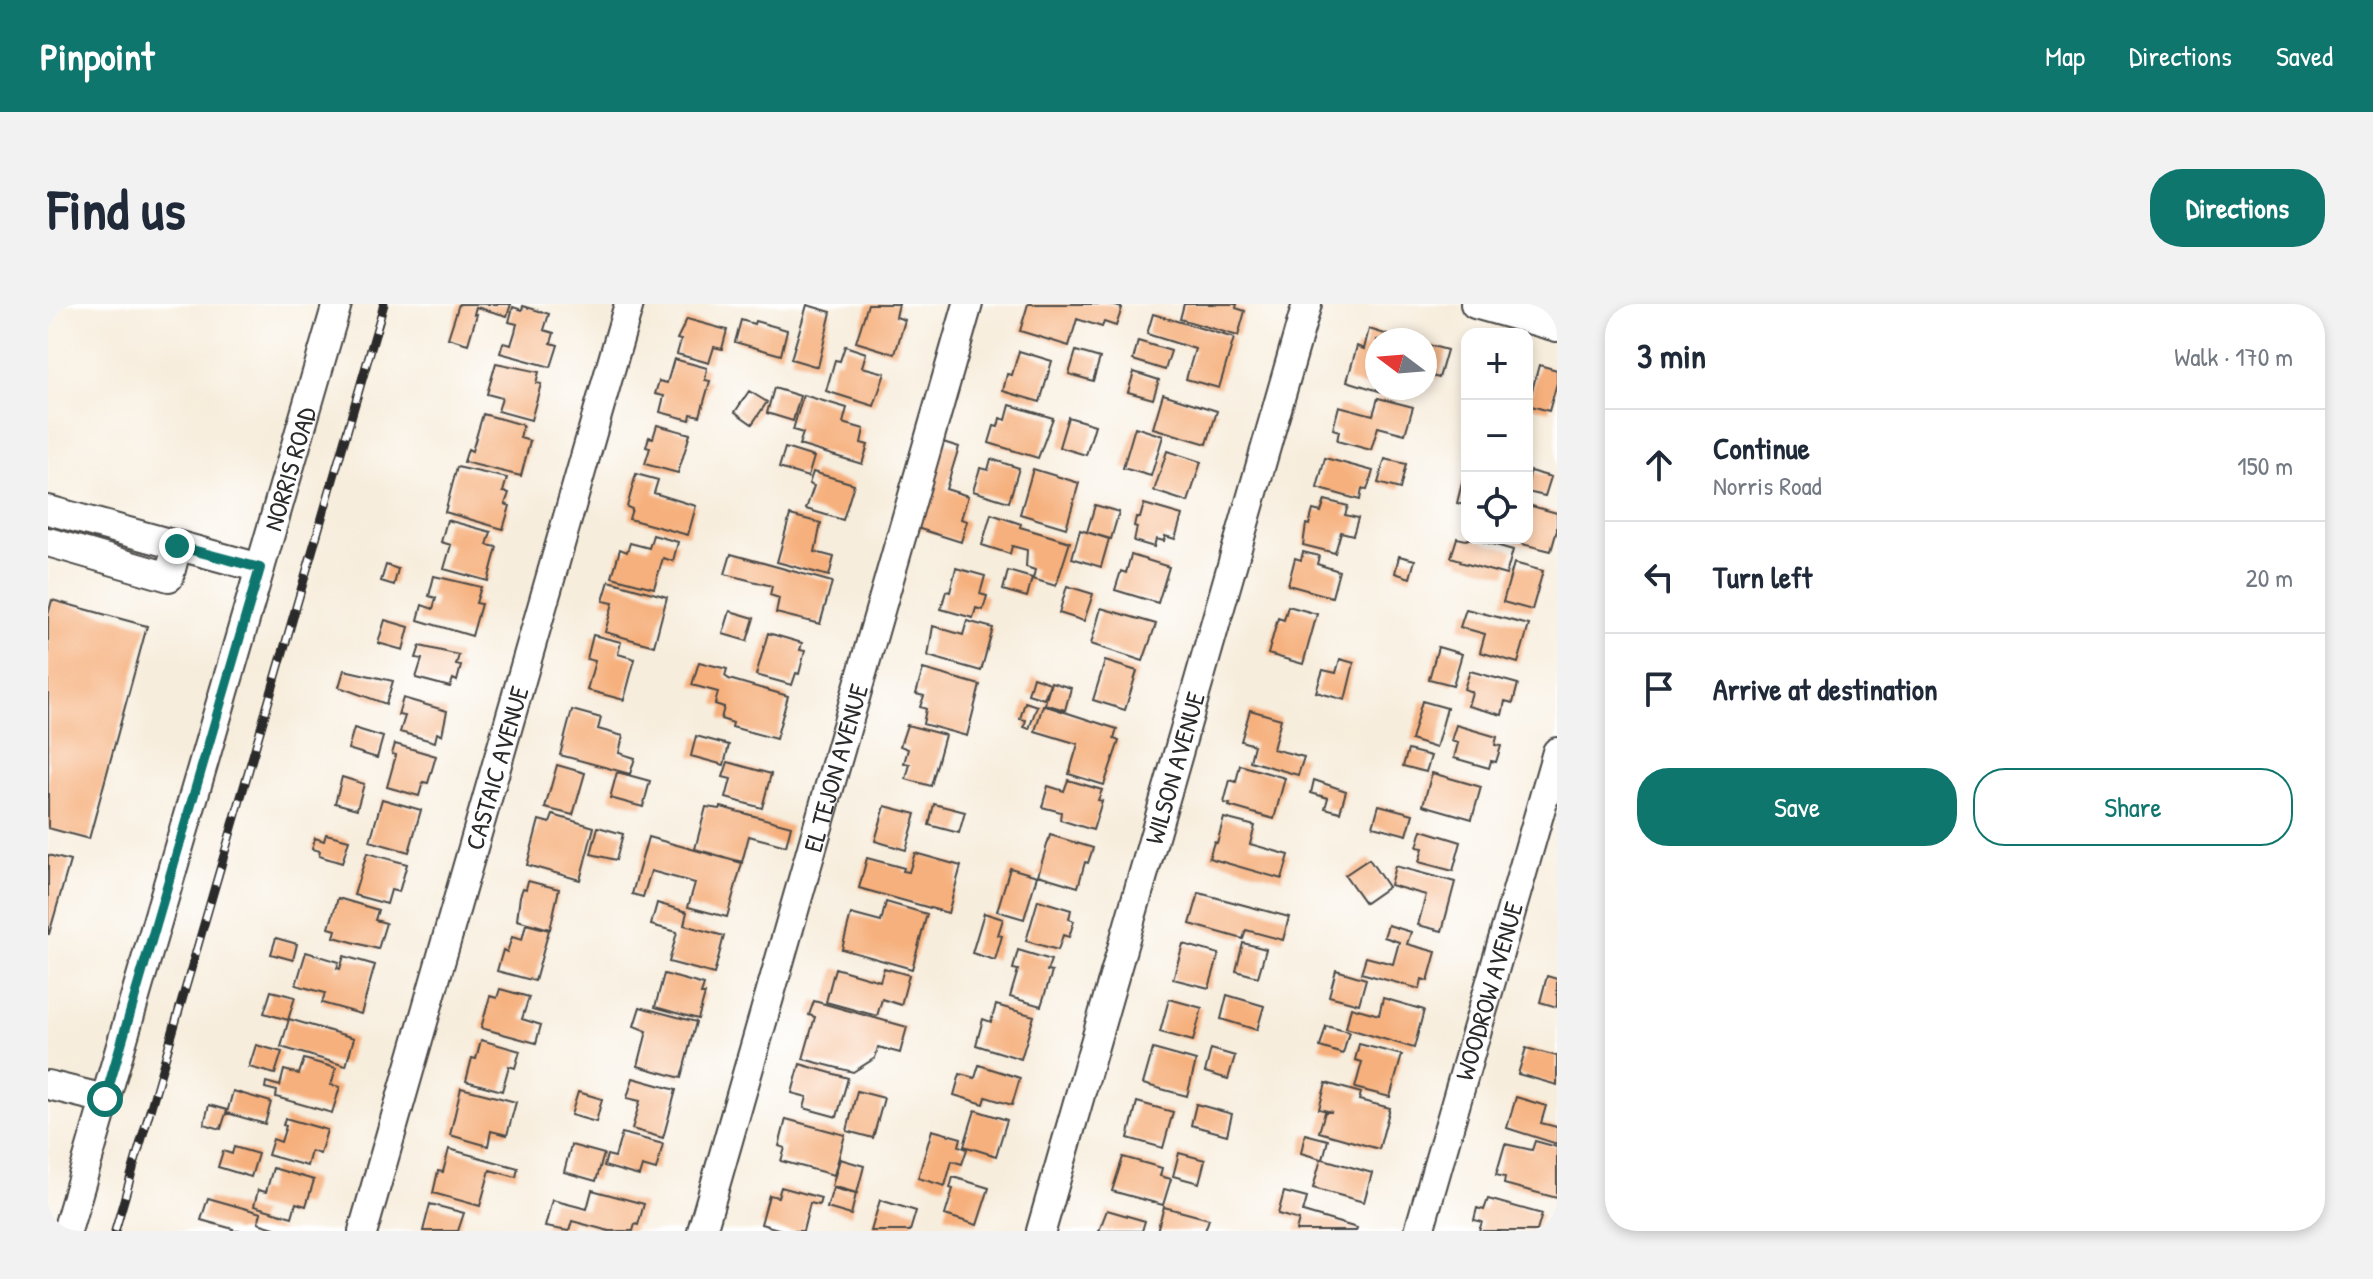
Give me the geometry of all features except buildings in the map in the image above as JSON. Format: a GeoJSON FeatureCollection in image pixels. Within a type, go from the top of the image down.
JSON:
{"type":"FeatureCollection","features":[{"type":"Feature","properties":{"kind":"street","name":"NORRIS ROAD"},"geometry":{"type":"LineString","coordinates":[[62,1215],[105,1099],[337,304]]}},
{"type":"Feature","properties":{"kind":"street","name":"CASTAIC AVENUE"},"geometry":{"type":"LineString","coordinates":[[363,1231],[629,304]]}},
{"type":"Feature","properties":{"kind":"street","name":"EL TEJON AVENUE"},"geometry":{"type":"LineString","coordinates":[[702,1231],[968,304]]}},
{"type":"Feature","properties":{"kind":"street","name":"WILSON AVENUE"},"geometry":{"type":"LineString","coordinates":[[1041,1231],[1307,304]]}},
{"type":"Feature","properties":{"kind":"street"},"geometry":{"type":"LineString","coordinates":[[1475,304],[1557,327]]}},
{"type":"Feature","properties":{"kind":"street"},"geometry":{"type":"LineString","coordinates":[[48,510],[260,568]]}},
{"type":"Feature","properties":{"kind":"street"},"geometry":{"type":"LineString","coordinates":[[48,542],[169,577],[177,546]]}},
{"type":"Feature","properties":{"kind":"street","name":"WOODROW AVENUE"},"geometry":{"type":"LineString","coordinates":[[1419,1231],[1557,752]]}},
{"type":"Feature","properties":{"kind":"street"},"geometry":{"type":"LineString","coordinates":[[48,1085],[105,1099]]}},
{"type":"Feature","properties":{"kind":"railway"},"geometry":{"type":"LineString","coordinates":[[115,1231],[384,304]]}},
{"type":"Feature","properties":{"kind":"route"},"geometry":{"type":"LineString","coordinates":[[105,1099],[260,568],[177,546]]}}]}
